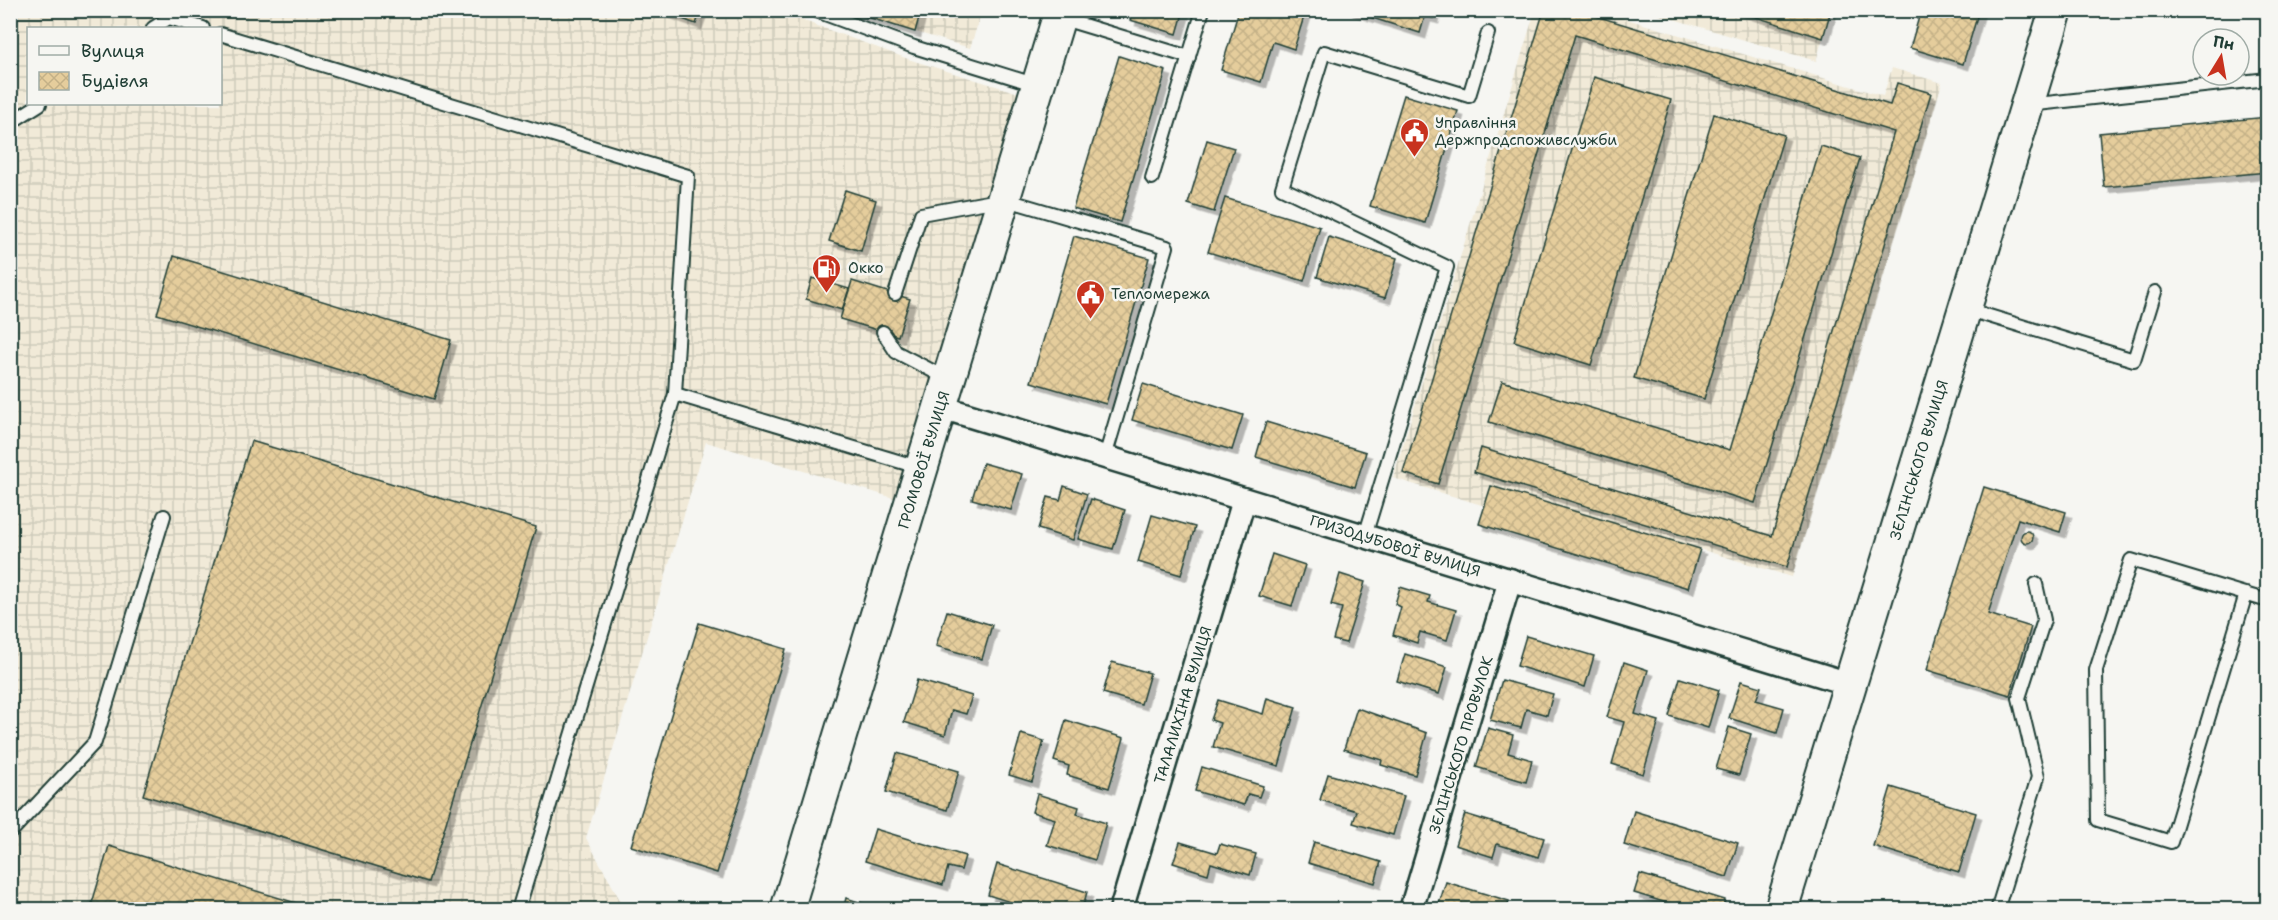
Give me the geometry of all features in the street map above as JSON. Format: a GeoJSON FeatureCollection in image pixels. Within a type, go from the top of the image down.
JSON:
{"type":"FeatureCollection","features":[{"type":"Feature","properties":{"kind":"street","name":"ЗЕЛІНСЬКОГО ВУЛИЦЯ"},"geometry":{"type":"LineString","coordinates":[[1781,909],[2056,10]]}},
{"type":"Feature","properties":{"kind":"street","name":"ГРОМОВОЇ ВУЛИЦЯ"},"geometry":{"type":"LineString","coordinates":[[787,909],[1060,12]]}},
{"type":"Feature","properties":{"kind":"street","name":"ГРИЗОДУБОВОЇ ВУЛИЦЯ"},"geometry":{"type":"LineString","coordinates":[[945,394],[1105,458],[1850,684]]}},
{"type":"Feature","properties":{"kind":"street","name":"ТАЛАЛИХІНА ВУЛИЦЯ"},"geometry":{"type":"LineString","coordinates":[[1121,909],[1244,500]]}},
{"type":"Feature","properties":{"kind":"street","name":"ЗЕЛІНСЬКОГО ПРОВУЛОК"},"geometry":{"type":"LineString","coordinates":[[1411,909],[1510,580]]}},
{"type":"Feature","properties":{"kind":"lane"},"geometry":{"type":"LineString","coordinates":[[814,10],[914,47],[1038,86]]}},
{"type":"Feature","properties":{"kind":"lane"},"geometry":{"type":"LineString","coordinates":[[1152,178],[1203,10]]}},
{"type":"Feature","properties":{"kind":"lane"},"geometry":{"type":"LineString","coordinates":[[1060,12],[1189,57]]}},
{"type":"Feature","properties":{"kind":"lane"},"geometry":{"type":"LineString","coordinates":[[155,27],[169,18],[200,27]]}},
{"type":"Feature","properties":{"kind":"lane"},"geometry":{"type":"LineString","coordinates":[[1365,536],[1447,267],[1282,189],[1324,52],[1469,96],[1488,33]]}},
{"type":"Feature","properties":{"kind":"lane"},"geometry":{"type":"LineString","coordinates":[[222,35],[688,176],[675,394],[518,909]]}},
{"type":"Feature","properties":{"kind":"lane"},"geometry":{"type":"LineString","coordinates":[[2027,106],[2268,80]]}},
{"type":"Feature","properties":{"kind":"lane"},"geometry":{"type":"LineString","coordinates":[[10,123],[38,105]]}},
{"type":"Feature","properties":{"kind":"lane"},"geometry":{"type":"LineString","coordinates":[[895,294],[921,214],[1004,198],[1167,247],[1105,458]]}},
{"type":"Feature","properties":{"kind":"lane"},"geometry":{"type":"LineString","coordinates":[[1965,309],[2134,360],[2155,292]]}},
{"type":"Feature","properties":{"kind":"lane"},"geometry":{"type":"LineString","coordinates":[[883,332],[896,352],[945,394]]}},
{"type":"Feature","properties":{"kind":"lane"},"geometry":{"type":"LineString","coordinates":[[675,394],[922,468]]}},
{"type":"Feature","properties":{"kind":"lane"},"geometry":{"type":"LineString","coordinates":[[10,833],[95,742],[164,516]]}},
{"type":"Feature","properties":{"kind":"lane"},"geometry":{"type":"LineString","coordinates":[[2246,594],[2171,842],[2098,820],[2097,670],[2131,560],[2246,594],[2268,601]]}},
{"type":"Feature","properties":{"kind":"lane"},"geometry":{"type":"LineString","coordinates":[[1998,909],[2038,777],[2019,698],[2044,620],[2036,584]]}},
{"type":"Feature","properties":{"kind":"shaded area"},"geometry":{"type":"Polygon","coordinates":[[[10,11],[777,11],[911,60],[1022,94],[897,499],[706,442],[586,838],[625,909],[11,909],[10,11]]]}},
{"type":"Feature","properties":{"kind":"shaded area"},"geometry":{"type":"Polygon","coordinates":[[[845,11],[982,11],[970,48],[845,11]]]}},
{"type":"Feature","properties":{"kind":"shaded area"},"geometry":{"type":"Polygon","coordinates":[[[1535,11],[1600,11],[1883,96],[1892,68],[1942,83],[1792,577],[1491,486],[1485,506],[1393,478],[1535,11]]]}},
{"type":"Feature","properties":{"kind":"shaded area"},"geometry":{"type":"Polygon","coordinates":[[[1646,11],[1831,11],[1816,61],[1646,11]]]}},
{"type":"Feature","properties":{"kind":"building"},"geometry":{"type":"Polygon","coordinates":[[[658,10],[701,10],[696,24],[658,10]]]}},
{"type":"Feature","properties":{"kind":"building"},"geometry":{"type":"Polygon","coordinates":[[[845,10],[921,10],[915,32],[845,10]]]}},
{"type":"Feature","properties":{"kind":"building"},"geometry":{"type":"Polygon","coordinates":[[[1133,10],[1184,10],[1177,34],[1130,20],[1133,10]]]}},
{"type":"Feature","properties":{"kind":"building"},"geometry":{"type":"Polygon","coordinates":[[[1239,10],[1306,10],[1294,49],[1273,42],[1261,82],[1221,70],[1239,10]]]}},
{"type":"Feature","properties":{"kind":"building"},"geometry":{"type":"Polygon","coordinates":[[[1347,10],[1435,10],[1433,18],[1425,16],[1420,33],[1347,10]]]}},
{"type":"Feature","properties":{"kind":"building"},"geometry":{"type":"Polygon","coordinates":[[[1544,10],[1576,10],[1890,105],[1897,83],[1931,93],[1787,567],[1474,472],[1481,448],[1772,536],[1894,132],[1575,35],[1438,484],[1403,473],[1544,10]]]}},
{"type":"Feature","properties":{"kind":"building"},"geometry":{"type":"Polygon","coordinates":[[[1734,10],[1831,10],[1823,38],[1734,10]]]}},
{"type":"Feature","properties":{"kind":"building"},"geometry":{"type":"Polygon","coordinates":[[[1921,10],[1979,10],[1963,64],[1910,48],[1921,10]]]}},
{"type":"Feature","properties":{"kind":"building"},"geometry":{"type":"Polygon","coordinates":[[[1119,56],[1166,71],[1120,222],[1073,208],[1119,56]]]}},
{"type":"Feature","properties":{"kind":"building"},"geometry":{"type":"Polygon","coordinates":[[[1594,77],[1671,100],[1591,365],[1514,341],[1594,77]]]}},
{"type":"Feature","properties":{"kind":"building"},"geometry":{"type":"Polygon","coordinates":[[[1404,95],[1458,111],[1425,223],[1370,206],[1404,95]]]}},
{"type":"Feature","properties":{"kind":"building"},"geometry":{"type":"Polygon","coordinates":[[[1714,114],[1784,135],[1704,399],[1634,378],[1714,114]]]}},
{"type":"Feature","properties":{"kind":"building"},"geometry":{"type":"Polygon","coordinates":[[[2268,117],[2268,172],[2104,187],[2099,133],[2268,117]]]}},
{"type":"Feature","properties":{"kind":"building"},"geometry":{"type":"Polygon","coordinates":[[[1207,140],[1234,148],[1214,212],[1188,204],[1207,140]]]}},
{"type":"Feature","properties":{"kind":"building"},"geometry":{"type":"Polygon","coordinates":[[[1821,146],[1860,158],[1755,503],[1489,422],[1502,381],[1730,450],[1821,146]]]}},
{"type":"Feature","properties":{"kind":"building"},"geometry":{"type":"Polygon","coordinates":[[[845,190],[876,200],[861,251],[829,241],[845,190]]]}},
{"type":"Feature","properties":{"kind":"building"},"geometry":{"type":"Polygon","coordinates":[[[1225,198],[1320,227],[1304,281],[1208,252],[1225,198]]]}},
{"type":"Feature","properties":{"kind":"building"},"geometry":{"type":"Polygon","coordinates":[[[1074,236],[1149,258],[1106,404],[1031,382],[1074,236]]]}},
{"type":"Feature","properties":{"kind":"building"},"geometry":{"type":"Polygon","coordinates":[[[1329,237],[1397,258],[1385,298],[1317,277],[1329,237]]]}},
{"type":"Feature","properties":{"kind":"building"},"geometry":{"type":"Polygon","coordinates":[[[174,256],[451,340],[434,399],[157,314],[174,256]]]}},
{"type":"Feature","properties":{"kind":"building"},"geometry":{"type":"Polygon","coordinates":[[[812,278],[849,289],[842,310],[806,299],[812,278]]]}},
{"type":"Feature","properties":{"kind":"building"},"geometry":{"type":"Polygon","coordinates":[[[852,281],[910,299],[898,336],[840,319],[852,281]]]}},
{"type":"Feature","properties":{"kind":"building"},"geometry":{"type":"Polygon","coordinates":[[[1143,384],[1243,415],[1232,450],[1132,420],[1143,384]]]}},
{"type":"Feature","properties":{"kind":"building"},"geometry":{"type":"Polygon","coordinates":[[[1266,422],[1366,452],[1355,487],[1256,457],[1266,422]]]}},
{"type":"Feature","properties":{"kind":"building"},"geometry":{"type":"Polygon","coordinates":[[[251,441],[536,527],[428,882],[143,795],[251,441]]]}},
{"type":"Feature","properties":{"kind":"building"},"geometry":{"type":"Polygon","coordinates":[[[983,463],[1022,474],[1011,510],[972,499],[983,463]]]}},
{"type":"Feature","properties":{"kind":"building"},"geometry":{"type":"Polygon","coordinates":[[[1064,486],[1087,494],[1073,540],[1038,529],[1048,497],[1060,500],[1064,486]]]}},
{"type":"Feature","properties":{"kind":"building"},"geometry":{"type":"Polygon","coordinates":[[[1491,486],[1700,549],[1688,588],[1479,524],[1491,486]]]}},
{"type":"Feature","properties":{"kind":"building"},"geometry":{"type":"Polygon","coordinates":[[[1984,487],[2066,512],[2060,532],[2018,519],[1988,614],[2031,627],[2010,695],[1927,670],[1984,487]]]}},
{"type":"Feature","properties":{"kind":"building"},"geometry":{"type":"Polygon","coordinates":[[[1091,499],[1125,510],[1113,549],[1078,539],[1091,499]]]}},
{"type":"Feature","properties":{"kind":"building"},"geometry":{"type":"Polygon","coordinates":[[[1152,515],[1195,527],[1181,575],[1138,562],[1152,515]]]}},
{"type":"Feature","properties":{"kind":"building"},"geometry":{"type":"Polygon","coordinates":[[[2027,531],[2033,537],[2027,543],[2021,537],[2027,531]]]}},
{"type":"Feature","properties":{"kind":"building"},"geometry":{"type":"Polygon","coordinates":[[[1272,554],[1305,565],[1292,606],[1259,596],[1272,554]]]}},
{"type":"Feature","properties":{"kind":"building"},"geometry":{"type":"Polygon","coordinates":[[[1340,574],[1365,582],[1346,643],[1333,640],[1342,608],[1331,605],[1340,574]]]}},
{"type":"Feature","properties":{"kind":"building"},"geometry":{"type":"Polygon","coordinates":[[[1400,587],[1430,596],[1428,602],[1456,610],[1447,640],[1420,632],[1417,643],[1393,635],[1401,607],[1395,604],[1400,587]]]}},
{"type":"Feature","properties":{"kind":"building"},"geometry":{"type":"Polygon","coordinates":[[[947,611],[992,625],[982,659],[936,646],[947,611]]]}},
{"type":"Feature","properties":{"kind":"building"},"geometry":{"type":"Polygon","coordinates":[[[699,623],[786,649],[717,873],[631,846],[699,623]]]}},
{"type":"Feature","properties":{"kind":"building"},"geometry":{"type":"Polygon","coordinates":[[[1526,636],[1594,656],[1585,687],[1517,666],[1526,636]]]}},
{"type":"Feature","properties":{"kind":"building"},"geometry":{"type":"Polygon","coordinates":[[[1405,654],[1447,667],[1439,694],[1397,681],[1405,654]]]}},
{"type":"Feature","properties":{"kind":"building"},"geometry":{"type":"Polygon","coordinates":[[[1112,662],[1150,673],[1141,704],[1103,693],[1112,662]]]}},
{"type":"Feature","properties":{"kind":"building"},"geometry":{"type":"Polygon","coordinates":[[[1624,662],[1648,670],[1635,714],[1659,721],[1643,774],[1612,764],[1624,722],[1607,717],[1624,662]]]}},
{"type":"Feature","properties":{"kind":"building"},"geometry":{"type":"Polygon","coordinates":[[[1680,678],[1719,690],[1708,728],[1669,716],[1680,678]]]}},
{"type":"Feature","properties":{"kind":"building"},"geometry":{"type":"Polygon","coordinates":[[[917,680],[972,696],[966,714],[952,710],[945,735],[904,722],[917,680]]]}},
{"type":"Feature","properties":{"kind":"building"},"geometry":{"type":"Polygon","coordinates":[[[1502,680],[1553,694],[1547,715],[1526,709],[1521,728],[1490,720],[1502,680]]]}},
{"type":"Feature","properties":{"kind":"building"},"geometry":{"type":"Polygon","coordinates":[[[1741,681],[1761,687],[1756,700],[1784,708],[1777,733],[1729,718],[1741,681]]]}},
{"type":"Feature","properties":{"kind":"building"},"geometry":{"type":"Polygon","coordinates":[[[1267,698],[1296,707],[1279,766],[1213,747],[1220,723],[1211,720],[1218,700],[1263,714],[1267,698]]]}},
{"type":"Feature","properties":{"kind":"building"},"geometry":{"type":"Polygon","coordinates":[[[1357,708],[1427,733],[1415,775],[1381,765],[1382,760],[1344,749],[1357,708]]]}},
{"type":"Feature","properties":{"kind":"building"},"geometry":{"type":"Polygon","coordinates":[[[1066,720],[1124,738],[1109,788],[1067,775],[1069,766],[1054,761],[1066,720]]]}},
{"type":"Feature","properties":{"kind":"building"},"geometry":{"type":"Polygon","coordinates":[[[1729,727],[1751,734],[1739,775],[1716,769],[1729,727]]]}},
{"type":"Feature","properties":{"kind":"building"},"geometry":{"type":"Polygon","coordinates":[[[1488,728],[1513,735],[1508,753],[1532,760],[1526,782],[1476,767],[1488,728]]]}},
{"type":"Feature","properties":{"kind":"building"},"geometry":{"type":"Polygon","coordinates":[[[1021,734],[1044,741],[1032,782],[1009,775],[1021,734]]]}},
{"type":"Feature","properties":{"kind":"building"},"geometry":{"type":"Polygon","coordinates":[[[897,753],[959,771],[947,810],[886,792],[897,753]]]}},
{"type":"Feature","properties":{"kind":"building"},"geometry":{"type":"Polygon","coordinates":[[[1202,767],[1263,786],[1259,797],[1248,794],[1244,805],[1195,791],[1202,767]]]}},
{"type":"Feature","properties":{"kind":"building"},"geometry":{"type":"Polygon","coordinates":[[[1328,774],[1404,796],[1393,835],[1353,823],[1357,811],[1320,800],[1328,774]]]}},
{"type":"Feature","properties":{"kind":"building"},"geometry":{"type":"Polygon","coordinates":[[[1891,787],[1976,813],[1959,872],[1873,846],[1891,787]]]}},
{"type":"Feature","properties":{"kind":"building"},"geometry":{"type":"Polygon","coordinates":[[[1037,794],[1079,807],[1077,814],[1106,823],[1095,860],[1047,845],[1055,819],[1032,812],[1037,794]]]}},
{"type":"Feature","properties":{"kind":"building"},"geometry":{"type":"Polygon","coordinates":[[[1634,811],[1738,843],[1727,877],[1624,845],[1634,811]]]}},
{"type":"Feature","properties":{"kind":"building"},"geometry":{"type":"Polygon","coordinates":[[[1465,814],[1544,838],[1538,857],[1497,844],[1493,857],[1455,845],[1465,814]]]}},
{"type":"Feature","properties":{"kind":"building"},"geometry":{"type":"Polygon","coordinates":[[[875,829],[965,856],[961,870],[948,867],[943,885],[865,861],[875,829]]]}},
{"type":"Feature","properties":{"kind":"building"},"geometry":{"type":"Polygon","coordinates":[[[1180,842],[1217,853],[1220,844],[1256,854],[1250,875],[1211,863],[1208,874],[1173,863],[1180,842]]]}},
{"type":"Feature","properties":{"kind":"building"},"geometry":{"type":"Polygon","coordinates":[[[1314,842],[1381,862],[1375,883],[1308,863],[1314,842]]]}},
{"type":"Feature","properties":{"kind":"building"},"geometry":{"type":"Polygon","coordinates":[[[109,846],[319,910],[90,910],[109,846]]]}},
{"type":"Feature","properties":{"kind":"building"},"geometry":{"type":"Polygon","coordinates":[[[997,864],[1087,892],[1082,910],[1036,910],[988,895],[997,864]]]}},
{"type":"Feature","properties":{"kind":"building"},"geometry":{"type":"Polygon","coordinates":[[[1640,874],[1725,900],[1722,910],[1676,910],[1677,906],[1634,893],[1640,874]]]}},
{"type":"Feature","properties":{"kind":"building"},"geometry":{"type":"Polygon","coordinates":[[[1446,882],[1509,901],[1506,910],[1437,910],[1446,882]]]}},
{"type":"Feature","properties":{"kind":"building"},"geometry":{"type":"Polygon","coordinates":[[[846,898],[878,908],[877,910],[843,910],[846,898]]]}},
{"type":"Feature","properties":{"kind":"place","name":"Управління Держпродспоживслужби"},"geometry":{"type":"Point","coordinates":[1414,158]}},
{"type":"Feature","properties":{"kind":"place","name":"Окко"},"geometry":{"type":"Point","coordinates":[827,294]}},
{"type":"Feature","properties":{"kind":"place","name":"Тепломережа"},"geometry":{"type":"Point","coordinates":[1090,320]}}]}
